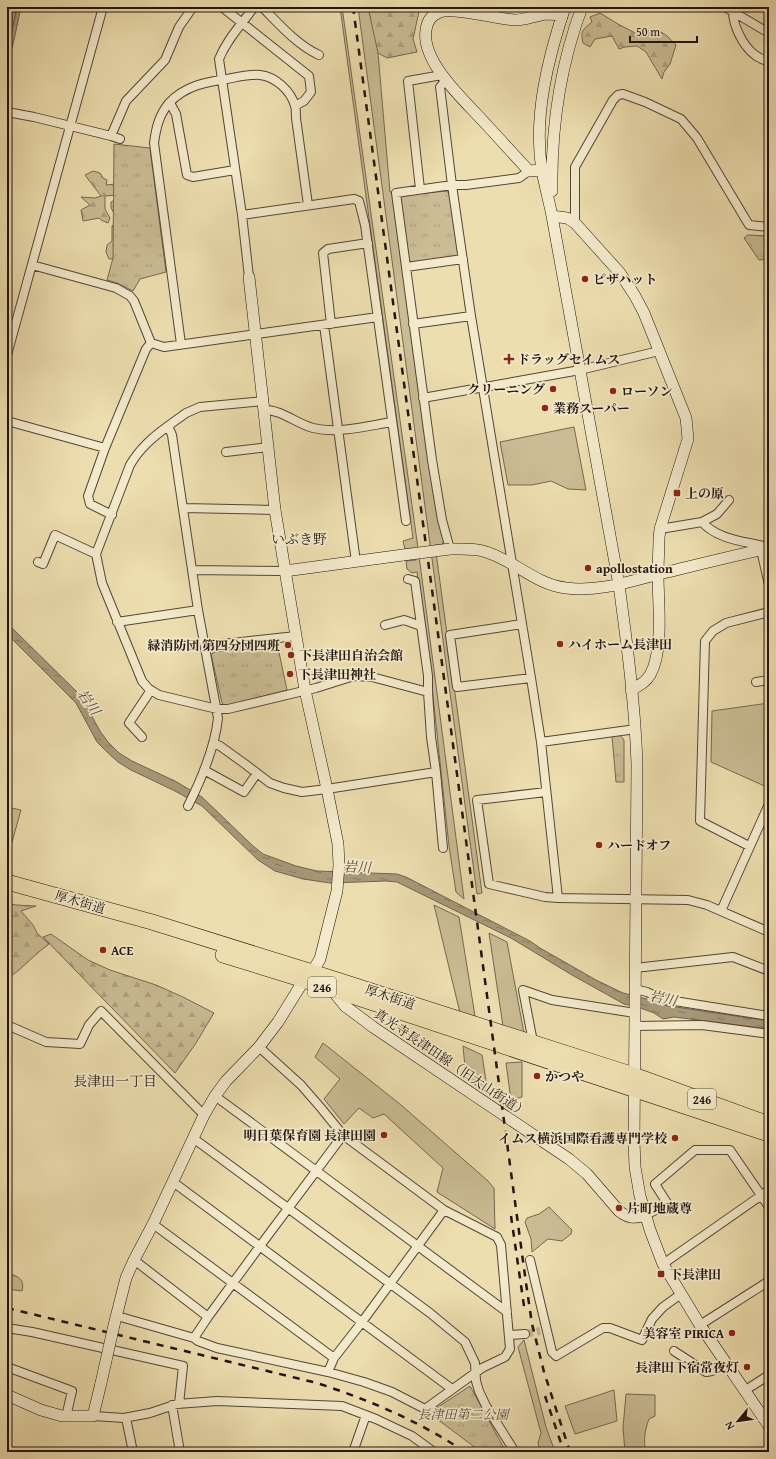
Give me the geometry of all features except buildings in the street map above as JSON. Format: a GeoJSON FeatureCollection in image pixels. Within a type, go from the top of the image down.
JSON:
{"type":"FeatureCollection","features":[{"type":"Feature","properties":{"kind":"highway","name":"厚木街道"},"geometry":{"type":"LineString","coordinates":[[7,882],[152,922],[308,976],[333,991],[769,1124]]}},
{"type":"Feature","properties":{"kind":"highway","name":"厚木街道"},"geometry":{"type":"LineString","coordinates":[[7,892],[308,976],[533,1042],[769,1134]]}},
{"type":"Feature","properties":{"kind":"street"},"geometry":{"type":"LineString","coordinates":[[7,355],[103,7]]}},
{"type":"Feature","properties":{"kind":"street"},"geometry":{"type":"LineString","coordinates":[[111,136],[126,101],[165,60],[179,27],[193,7]]}},
{"type":"Feature","properties":{"kind":"street"},"geometry":{"type":"LineString","coordinates":[[222,7],[309,76],[311,92],[304,102],[295,106]]}},
{"type":"Feature","properties":{"kind":"street"},"geometry":{"type":"LineString","coordinates":[[93,1416],[124,1285],[134,1260],[153,1224],[204,1115],[215,1096],[226,1081],[259,1047],[278,1022],[320,960],[337,889],[340,865],[338,844],[327,789],[305,690],[275,510],[242,215],[218,59],[222,50],[254,7]]}},
{"type":"Feature","properties":{"kind":"street"},"geometry":{"type":"LineString","coordinates":[[262,7],[292,35],[319,55]]}},
{"type":"Feature","properties":{"kind":"street"},"geometry":{"type":"LineString","coordinates":[[552,216],[553,140],[556,110],[570,40],[582,7]]}},
{"type":"Feature","properties":{"kind":"street"},"geometry":{"type":"LineString","coordinates":[[728,8],[769,32]]}},
{"type":"Feature","properties":{"kind":"street"},"geometry":{"type":"LineString","coordinates":[[728,8],[737,32],[754,55],[769,62]]}},
{"type":"Feature","properties":{"kind":"street"},"geometry":{"type":"LineString","coordinates":[[529,171],[444,77],[427,48],[425,33],[427,23],[432,16],[441,11],[453,11],[516,20],[564,11],[555,40],[546,82],[540,138],[542,170],[552,216],[620,585],[636,729],[635,1167],[645,1215],[663,1264],[700,1325],[769,1426]]}},
{"type":"Feature","properties":{"kind":"street"},"geometry":{"type":"LineString","coordinates":[[181,344],[154,143],[156,128],[160,118],[170,103],[184,91],[192,87],[202,83],[222,79],[249,75],[261,75],[272,79],[282,86],[295,106],[308,205]]}},
{"type":"Feature","properties":{"kind":"street"},"geometry":{"type":"LineString","coordinates":[[444,77],[440,87],[452,185],[482,388],[531,678],[558,898]]}},
{"type":"Feature","properties":{"kind":"street"},"geometry":{"type":"LineString","coordinates":[[420,189],[408,81],[444,77]]}},
{"type":"Feature","properties":{"kind":"street"},"geometry":{"type":"LineString","coordinates":[[575,223],[575,167],[613,100],[618,95],[623,94],[645,102],[681,119],[697,138],[749,225],[769,227]]}},
{"type":"Feature","properties":{"kind":"street"},"geometry":{"type":"LineString","coordinates":[[170,103],[176,114],[187,175],[193,177],[235,170]]}},
{"type":"Feature","properties":{"kind":"street"},"geometry":{"type":"LineString","coordinates":[[7,112],[34,117],[120,139]]}},
{"type":"Feature","properties":{"kind":"street"},"geometry":{"type":"LineString","coordinates":[[450,549],[442,520],[423,398],[396,193],[519,178],[529,171],[542,170]]}},
{"type":"Feature","properties":{"kind":"street"},"geometry":{"type":"LineString","coordinates":[[242,215],[356,199],[361,204],[368,243],[406,521]]}},
{"type":"Feature","properties":{"kind":"street"},"geometry":{"type":"LineString","coordinates":[[552,216],[567,218],[575,223],[620,273],[635,296],[686,418],[688,439],[660,529],[658,574],[658,647],[655,662],[650,675],[642,684],[632,690]]}},
{"type":"Feature","properties":{"kind":"street"},"geometry":{"type":"LineString","coordinates":[[356,562],[338,430],[327,324],[323,253],[328,249],[368,243]]}},
{"type":"Feature","properties":{"kind":"street"},"geometry":{"type":"LineString","coordinates":[[406,266],[463,259]]}},
{"type":"Feature","properties":{"kind":"street"},"geometry":{"type":"LineString","coordinates":[[32,265],[116,288],[130,296],[134,301],[151,343]]}},
{"type":"Feature","properties":{"kind":"street"},"geometry":{"type":"LineString","coordinates":[[413,324],[471,316]]}},
{"type":"Feature","properties":{"kind":"street"},"geometry":{"type":"LineString","coordinates":[[151,343],[164,347],[378,317]]}},
{"type":"Feature","properties":{"kind":"street"},"geometry":{"type":"LineString","coordinates":[[112,515],[90,504],[88,496],[105,448],[146,349],[151,343]]}},
{"type":"Feature","properties":{"kind":"street"},"geometry":{"type":"LineString","coordinates":[[423,398],[580,370],[659,351]]}},
{"type":"Feature","properties":{"kind":"street"},"geometry":{"type":"LineString","coordinates":[[392,422],[338,430],[324,430],[312,428],[273,411],[264,405],[200,408],[186,413],[150,440],[136,454],[130,465],[96,554],[102,583],[142,681],[151,690],[160,695],[217,710],[305,690],[354,676],[372,677],[428,692]]}},
{"type":"Feature","properties":{"kind":"street"},"geometry":{"type":"LineString","coordinates":[[7,421],[105,448]]}},
{"type":"Feature","properties":{"kind":"street"},"geometry":{"type":"LineString","coordinates":[[168,426],[172,435],[198,610],[218,718],[216,735],[198,786],[189,805]]}},
{"type":"Feature","properties":{"kind":"street"},"geometry":{"type":"LineString","coordinates":[[226,452],[268,447]]}},
{"type":"Feature","properties":{"kind":"street"},"geometry":{"type":"LineString","coordinates":[[660,529],[702,522],[717,514],[729,500]]}},
{"type":"Feature","properties":{"kind":"street"},"geometry":{"type":"LineString","coordinates":[[183,508],[275,510]]}},
{"type":"Feature","properties":{"kind":"street"},"geometry":{"type":"LineString","coordinates":[[702,522],[709,529],[718,534],[766,548]]}},
{"type":"Feature","properties":{"kind":"street"},"geometry":{"type":"LineString","coordinates":[[43,564],[55,535],[96,554]]}},
{"type":"Feature","properties":{"kind":"street"},"geometry":{"type":"LineString","coordinates":[[192,570],[285,571],[450,549],[468,549],[484,551],[512,564],[538,580],[550,584],[566,588],[598,589],[620,585],[658,574],[766,548]]}},
{"type":"Feature","properties":{"kind":"street"},"geometry":{"type":"LineString","coordinates":[[766,548],[769,585]]}},
{"type":"Feature","properties":{"kind":"street"},"geometry":{"type":"LineString","coordinates":[[408,579],[415,581],[428,676],[431,737],[436,772],[443,848]]}},
{"type":"Feature","properties":{"kind":"street"},"geometry":{"type":"LineString","coordinates":[[117,622],[198,610]]}},
{"type":"Feature","properties":{"kind":"street"},"geometry":{"type":"LineString","coordinates":[[749,846],[700,821],[705,641],[713,631],[726,623],[769,612]]}},
{"type":"Feature","properties":{"kind":"street"},"geometry":{"type":"LineString","coordinates":[[385,625],[404,620],[421,626]]}},
{"type":"Feature","properties":{"kind":"street"},"geometry":{"type":"LineString","coordinates":[[522,624],[450,635],[457,687],[531,678]]}},
{"type":"Feature","properties":{"kind":"street"},"geometry":{"type":"LineString","coordinates":[[205,646],[296,636]]}},
{"type":"Feature","properties":{"kind":"street"},"geometry":{"type":"LineString","coordinates":[[756,682],[769,680]]}},
{"type":"Feature","properties":{"kind":"street"},"geometry":{"type":"LineString","coordinates":[[142,737],[129,723],[151,690]]}},
{"type":"Feature","properties":{"kind":"street"},"geometry":{"type":"LineString","coordinates":[[540,742],[636,729]]}},
{"type":"Feature","properties":{"kind":"street"},"geometry":{"type":"LineString","coordinates":[[213,743],[220,746],[270,783],[302,792],[436,772]]}},
{"type":"Feature","properties":{"kind":"street"},"geometry":{"type":"LineString","coordinates":[[204,770],[244,792],[256,773]]}},
{"type":"Feature","properties":{"kind":"street"},"geometry":{"type":"LineString","coordinates":[[546,792],[477,800],[489,884],[545,897],[688,900],[707,905],[769,932]]}},
{"type":"Feature","properties":{"kind":"street"},"geometry":{"type":"LineString","coordinates":[[721,911],[769,804]]}},
{"type":"Feature","properties":{"kind":"street"},"geometry":{"type":"LineString","coordinates":[[635,968],[733,957],[769,971]]}},
{"type":"Feature","properties":{"kind":"street"},"geometry":{"type":"LineString","coordinates":[[533,1042],[523,990],[552,1000],[635,1012]]}},
{"type":"Feature","properties":{"kind":"street"},"geometry":{"type":"LineString","coordinates":[[635,990],[647,992],[662,1000],[769,1016]]}},
{"type":"Feature","properties":{"kind":"street","name":"真光寺長津田線（旧大山街道）"},"geometry":{"type":"LineString","coordinates":[[333,991],[345,1006],[373,1027],[569,1159],[587,1174],[618,1211],[632,1218],[645,1215]]}},
{"type":"Feature","properties":{"kind":"street"},"geometry":{"type":"LineString","coordinates":[[7,1025],[46,1042],[80,1044],[89,1025],[101,1011],[204,1115]]}},
{"type":"Feature","properties":{"kind":"street"},"geometry":{"type":"LineString","coordinates":[[635,1026],[702,1025],[769,1034]]}},
{"type":"Feature","properties":{"kind":"street"},"geometry":{"type":"LineString","coordinates":[[116,1321],[194,1338],[198,1341],[218,1348],[328,1372],[364,1382],[392,1392],[424,1409],[476,1373],[505,1357],[510,1349],[510,1335],[501,1245],[496,1237],[444,1210],[343,1136],[322,1108],[301,1085],[259,1047]]}},
{"type":"Feature","properties":{"kind":"street"},"geometry":{"type":"LineString","coordinates":[[215,1096],[507,1312]]}},
{"type":"Feature","properties":{"kind":"street"},"geometry":{"type":"LineString","coordinates":[[194,1338],[316,1170],[343,1136]]}},
{"type":"Feature","properties":{"kind":"street"},"geometry":{"type":"LineString","coordinates":[[193,1138],[430,1313],[465,1342],[475,1363],[476,1381],[479,1391],[486,1406],[515,1452]]}},
{"type":"Feature","properties":{"kind":"street"},"geometry":{"type":"LineString","coordinates":[[645,1215],[667,1203],[655,1184],[696,1150],[730,1150],[769,1207]]}},
{"type":"Feature","properties":{"kind":"street"},"geometry":{"type":"LineString","coordinates":[[173,1182],[452,1389]]}},
{"type":"Feature","properties":{"kind":"street"},"geometry":{"type":"LineString","coordinates":[[663,1264],[769,1190]]}},
{"type":"Feature","properties":{"kind":"street"},"geometry":{"type":"LineString","coordinates":[[328,1372],[334,1358],[444,1210]]}},
{"type":"Feature","properties":{"kind":"street"},"geometry":{"type":"LineString","coordinates":[[153,1224],[334,1358]]}},
{"type":"Feature","properties":{"kind":"street"},"geometry":{"type":"LineString","coordinates":[[134,1260],[208,1317]]}},
{"type":"Feature","properties":{"kind":"street"},"geometry":{"type":"LineString","coordinates":[[530,1260],[543,1330],[552,1352],[556,1356],[603,1328],[610,1328],[642,1340],[652,1319],[663,1307],[681,1294]]}},
{"type":"Feature","properties":{"kind":"street"},"geometry":{"type":"LineString","coordinates":[[700,1325],[769,1281]]}},
{"type":"Feature","properties":{"kind":"street"},"geometry":{"type":"LineString","coordinates":[[7,1328],[183,1366],[175,1405],[180,1452]]}},
{"type":"Feature","properties":{"kind":"street"},"geometry":{"type":"LineString","coordinates":[[510,1335],[525,1334]]}},
{"type":"Feature","properties":{"kind":"street"},"geometry":{"type":"LineString","coordinates":[[674,1351],[706,1372],[712,1371],[725,1362]]}},
{"type":"Feature","properties":{"kind":"street"},"geometry":{"type":"LineString","coordinates":[[7,1367],[72,1391],[66,1417]]}},
{"type":"Feature","properties":{"kind":"street"},"geometry":{"type":"LineString","coordinates":[[744,1391],[769,1375]]}},
{"type":"Feature","properties":{"kind":"street"},"geometry":{"type":"LineString","coordinates":[[7,1395],[41,1410],[66,1417],[93,1416],[126,1418],[150,1413],[175,1405],[217,1401],[342,1406],[412,1436],[434,1452]]}},
{"type":"Feature","properties":{"kind":"street"},"geometry":{"type":"LineString","coordinates":[[353,1452],[366,1415]]}},
{"type":"Feature","properties":{"kind":"street"},"geometry":{"type":"LineString","coordinates":[[126,1418],[133,1452]]}},
{"type":"Feature","properties":{"kind":"green space"},"geometry":{"type":"Polygon","coordinates":[[[340,7],[342,7],[418,548],[464,899],[456,892],[449,846],[433,696],[417,572],[412,573],[407,569],[406,561],[416,560],[414,548],[405,549],[403,541],[413,538],[340,7]]]}},
{"type":"Feature","properties":{"kind":"green space"},"geometry":{"type":"Polygon","coordinates":[[[358,7],[374,7],[390,192],[392,192],[420,400],[444,541],[441,545],[435,545],[482,893],[477,894],[358,7]]]}},
{"type":"Feature","properties":{"kind":"green space"},"geometry":{"type":"Polygon","coordinates":[[[368,7],[420,7],[413,39],[417,52],[387,58],[378,53],[368,7]]]}},
{"type":"Feature","properties":{"kind":"green space"},"geometry":{"type":"Polygon","coordinates":[[[600,13],[637,34],[649,30],[659,31],[667,36],[676,45],[670,64],[664,72],[662,79],[646,52],[637,46],[619,49],[612,36],[595,39],[590,47],[583,43],[582,33],[584,29],[592,22],[590,17],[600,13]]]}},
{"type":"Feature","properties":{"kind":"green space"},"geometry":{"type":"Polygon","coordinates":[[[114,144],[150,148],[166,272],[140,279],[133,291],[107,280],[113,258],[114,144]]]}},
{"type":"Feature","properties":{"kind":"green space"},"geometry":{"type":"Polygon","coordinates":[[[93,171],[100,173],[103,178],[107,180],[106,185],[116,184],[119,194],[133,206],[130,209],[122,205],[128,220],[129,225],[126,227],[133,240],[133,246],[142,254],[142,259],[130,265],[123,271],[118,268],[120,258],[118,255],[116,259],[109,259],[106,252],[107,245],[112,241],[112,226],[118,220],[111,208],[111,202],[118,198],[118,195],[105,196],[105,209],[110,218],[108,223],[99,218],[83,221],[81,210],[90,205],[81,197],[95,198],[101,196],[85,175],[93,171]]]}},
{"type":"Feature","properties":{"kind":"green space"},"geometry":{"type":"Polygon","coordinates":[[[447,191],[450,196],[458,254],[455,257],[410,263],[408,262],[400,198],[404,195],[447,191]]]}},
{"type":"Feature","properties":{"kind":"green space"},"geometry":{"type":"Polygon","coordinates":[[[748,235],[769,236],[769,259],[759,260],[744,238],[748,235]]]}},
{"type":"Feature","properties":{"kind":"green space"},"geometry":{"type":"Polygon","coordinates":[[[574,427],[586,490],[568,489],[551,481],[532,485],[508,485],[500,442],[574,427]]]}},
{"type":"Feature","properties":{"kind":"green space"},"geometry":{"type":"Polygon","coordinates":[[[277,643],[287,690],[226,706],[222,703],[211,654],[215,652],[277,643]]]}},
{"type":"Feature","properties":{"kind":"green space"},"geometry":{"type":"Polygon","coordinates":[[[769,703],[769,788],[711,762],[712,711],[769,703]]]}},
{"type":"Feature","properties":{"kind":"green space"},"geometry":{"type":"Polygon","coordinates":[[[620,735],[624,740],[624,782],[616,782],[612,736],[620,735]]]}},
{"type":"Feature","properties":{"kind":"green space"},"geometry":{"type":"Polygon","coordinates":[[[7,807],[21,810],[7,860],[7,807]]]}},
{"type":"Feature","properties":{"kind":"green space"},"geometry":{"type":"Polygon","coordinates":[[[7,903],[36,906],[21,911],[33,925],[37,933],[49,944],[7,980],[7,903]]]}},
{"type":"Feature","properties":{"kind":"green space"},"geometry":{"type":"Polygon","coordinates":[[[434,905],[459,917],[475,1016],[460,1013],[434,905]]]}},
{"type":"Feature","properties":{"kind":"green space"},"geometry":{"type":"Polygon","coordinates":[[[489,933],[507,942],[524,1033],[503,1026],[489,933]]]}},
{"type":"Feature","properties":{"kind":"green space"},"geometry":{"type":"Polygon","coordinates":[[[51,934],[88,960],[110,970],[156,985],[214,1013],[196,1043],[175,1073],[43,937],[51,934]]]}},
{"type":"Feature","properties":{"kind":"green space"},"geometry":{"type":"Polygon","coordinates":[[[323,1043],[401,1105],[487,1180],[494,1188],[495,1229],[437,1192],[443,1168],[384,1114],[373,1118],[359,1108],[344,1124],[324,1099],[340,1079],[315,1057],[323,1043]]]}},
{"type":"Feature","properties":{"kind":"green space"},"geometry":{"type":"Polygon","coordinates":[[[463,1046],[482,1055],[488,1094],[466,1078],[463,1046]]]}},
{"type":"Feature","properties":{"kind":"green space"},"geometry":{"type":"Polygon","coordinates":[[[522,1062],[522,1097],[511,1100],[506,1063],[522,1062]]]}},
{"type":"Feature","properties":{"kind":"green space"},"geometry":{"type":"Polygon","coordinates":[[[549,1207],[572,1230],[571,1234],[562,1241],[548,1239],[532,1252],[531,1239],[525,1222],[527,1218],[539,1214],[549,1207]]]}},
{"type":"Feature","properties":{"kind":"green space"},"geometry":{"type":"Polygon","coordinates":[[[7,1273],[20,1279],[23,1287],[22,1291],[7,1289],[7,1273]]]}},
{"type":"Feature","properties":{"kind":"green space"},"geometry":{"type":"Polygon","coordinates":[[[524,1340],[546,1427],[555,1452],[540,1452],[538,1443],[541,1433],[518,1347],[524,1340]]]}},
{"type":"Feature","properties":{"kind":"green space","name":"長津田第二公園"},"geometry":{"type":"Polygon","coordinates":[[[470,1386],[506,1452],[481,1452],[429,1413],[470,1386]]]}},
{"type":"Feature","properties":{"kind":"green space"},"geometry":{"type":"Polygon","coordinates":[[[614,1390],[617,1421],[575,1434],[565,1406],[614,1390]]]}},
{"type":"Feature","properties":{"kind":"green space"},"geometry":{"type":"Polygon","coordinates":[[[626,1394],[655,1395],[655,1416],[649,1419],[646,1431],[646,1452],[625,1452],[623,1428],[626,1394]]]}},
{"type":"Feature","properties":{"kind":"water"},"geometry":{"type":"Polygon","coordinates":[[[7,7],[21,7],[7,67],[7,7]]]}},
{"type":"Feature","properties":{"kind":"water"},"geometry":{"type":"Polygon","coordinates":[[[7,623],[78,693],[100,731],[119,753],[132,761],[175,781],[202,797],[263,854],[296,866],[317,871],[397,874],[406,877],[530,941],[596,980],[623,993],[651,1000],[663,1005],[769,1021],[769,1029],[674,1017],[663,1019],[654,1013],[624,1004],[511,938],[397,882],[330,883],[303,879],[275,871],[258,860],[202,806],[131,770],[118,762],[107,752],[97,742],[76,703],[7,634],[7,623]]]}},
{"type":"Feature","properties":{"kind":"tunnel"},"geometry":{"type":"LineString","coordinates":[[525,1334],[540,1331]]}},
{"type":"Feature","properties":{"kind":"railway"},"geometry":{"type":"LineString","coordinates":[[353,7],[532,1324],[544,1372],[570,1452]]}},
{"type":"Feature","properties":{"kind":"railway"},"geometry":{"type":"LineString","coordinates":[[511,1216],[525,1313]]}},
{"type":"Feature","properties":{"kind":"railway"},"geometry":{"type":"LineString","coordinates":[[7,1308],[317,1383],[393,1412],[412,1421],[465,1452]]}},
{"type":"Feature","properties":{"kind":"railway"},"geometry":{"type":"LineString","coordinates":[[545,1396],[564,1452]]}},
{"type":"Feature","properties":{"kind":"place","name":"ピザハット"},"geometry":{"type":"Point","coordinates":[585,279]}},
{"type":"Feature","properties":{"kind":"place","name":"ドラッグセイムス"},"geometry":{"type":"Point","coordinates":[509,359]}},
{"type":"Feature","properties":{"kind":"place","name":"クリーニング"},"geometry":{"type":"Point","coordinates":[553,389]}},
{"type":"Feature","properties":{"kind":"place","name":"ローソン"},"geometry":{"type":"Point","coordinates":[613,391]}},
{"type":"Feature","properties":{"kind":"place","name":"業務スーパー"},"geometry":{"type":"Point","coordinates":[545,408]}},
{"type":"Feature","properties":{"kind":"place","name":"上の原"},"geometry":{"type":"Point","coordinates":[677,493]}},
{"type":"Feature","properties":{"kind":"place","name":"apollostation"},"geometry":{"type":"Point","coordinates":[588,568]}},
{"type":"Feature","properties":{"kind":"place","name":"ハイホーム長津田"},"geometry":{"type":"Point","coordinates":[560,644]}},
{"type":"Feature","properties":{"kind":"place","name":"緑消防団 第四分団四班"},"geometry":{"type":"Point","coordinates":[288,645]}},
{"type":"Feature","properties":{"kind":"place","name":"下長津田自治会館"},"geometry":{"type":"Point","coordinates":[291,655]}},
{"type":"Feature","properties":{"kind":"place","name":"下長津田神社"},"geometry":{"type":"Point","coordinates":[290,674]}},
{"type":"Feature","properties":{"kind":"place","name":"ハードオフ"},"geometry":{"type":"Point","coordinates":[599,845]}},
{"type":"Feature","properties":{"kind":"place","name":"ACE"},"geometry":{"type":"Point","coordinates":[103,950]}},
{"type":"Feature","properties":{"kind":"place","name":"かつや"},"geometry":{"type":"Point","coordinates":[537,1076]}},
{"type":"Feature","properties":{"kind":"place","name":"明日葉保育園 長津田園"},"geometry":{"type":"Point","coordinates":[384,1135]}},
{"type":"Feature","properties":{"kind":"place","name":"イムス横浜国際看護専門学校"},"geometry":{"type":"Point","coordinates":[675,1138]}},
{"type":"Feature","properties":{"kind":"place","name":"片町地蔵尊"},"geometry":{"type":"Point","coordinates":[619,1208]}},
{"type":"Feature","properties":{"kind":"place","name":"下長津田"},"geometry":{"type":"Point","coordinates":[661,1274]}},
{"type":"Feature","properties":{"kind":"place","name":"美容室 PIRICA"},"geometry":{"type":"Point","coordinates":[732,1333]}},
{"type":"Feature","properties":{"kind":"place","name":"長津田下宿常夜灯"},"geometry":{"type":"Point","coordinates":[747,1367]}},
{"type":"Feature","properties":{"kind":"district","name":"いぶき野"},"geometry":{"type":"Point","coordinates":[299,539]}},
{"type":"Feature","properties":{"kind":"district","name":"長津田一丁目"},"geometry":{"type":"Point","coordinates":[115,1081]}},
{"type":"Feature","properties":{"kind":"water label","name":"岩川"},"geometry":{"type":"Point","coordinates":[89,702]}},
{"type":"Feature","properties":{"kind":"water label","name":"岩川"},"geometry":{"type":"Point","coordinates":[357,867]}},
{"type":"Feature","properties":{"kind":"water label","name":"岩川"},"geometry":{"type":"Point","coordinates":[663,998]}}]}
